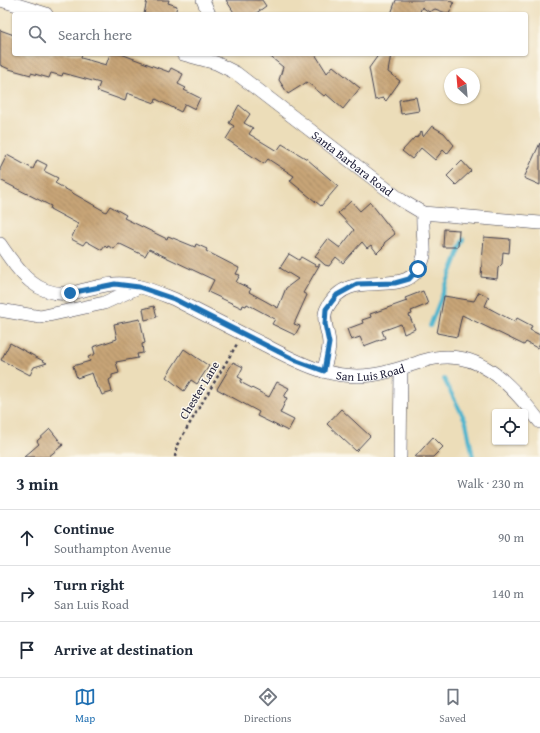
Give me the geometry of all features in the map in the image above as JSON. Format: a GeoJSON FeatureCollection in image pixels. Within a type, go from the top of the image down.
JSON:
{"type":"FeatureCollection","features":[{"type":"Feature","properties":{"kind":"street"},"geometry":{"type":"LineString","coordinates":[[1,0],[40,12]]}},
{"type":"Feature","properties":{"kind":"street"},"geometry":{"type":"LineString","coordinates":[[202,0],[208,12]]}},
{"type":"Feature","properties":{"kind":"street","name":"Santa Barbara Road"},"geometry":{"type":"LineString","coordinates":[[196,56],[216,59],[255,86],[401,200],[423,213],[540,223]]}},
{"type":"Feature","properties":{"kind":"street"},"geometry":{"type":"LineString","coordinates":[[324,371],[329,343],[325,324],[326,309],[337,295],[357,284],[395,283],[409,279],[418,269],[424,255],[423,213]]}},
{"type":"Feature","properties":{"kind":"street","name":"San Luis Road"},"geometry":{"type":"LineString","coordinates":[[0,244],[14,264],[34,285],[49,292],[70,293],[115,284],[139,287],[174,299],[297,361],[324,371],[353,377],[374,376],[401,370],[425,360],[449,358],[465,359],[488,367],[505,381],[540,422]]}},
{"type":"Feature","properties":{"kind":"street"},"geometry":{"type":"LineString","coordinates":[[0,310],[40,317],[104,303],[139,287]]}},
{"type":"Feature","properties":{"kind":"street"},"geometry":{"type":"LineString","coordinates":[[400,457],[401,370]]}},
{"type":"Feature","properties":{"kind":"path","name":"Chester Lane"},"geometry":{"type":"LineString","coordinates":[[175,457],[177,445],[243,334]]}},
{"type":"Feature","properties":{"kind":"building"},"geometry":{"type":"Polygon","coordinates":[[[147,0],[169,0],[168,3],[177,6],[176,12],[144,12],[147,0]]]}},
{"type":"Feature","properties":{"kind":"building"},"geometry":{"type":"Polygon","coordinates":[[[226,0],[262,0],[266,6],[258,12],[234,12],[226,0]]]}},
{"type":"Feature","properties":{"kind":"building"},"geometry":{"type":"Polygon","coordinates":[[[396,0],[448,0],[454,3],[450,12],[443,12],[435,9],[429,12],[422,7],[420,12],[392,12],[396,0]]]}},
{"type":"Feature","properties":{"kind":"building"},"geometry":{"type":"Polygon","coordinates":[[[0,30],[12,34],[12,56],[82,56],[81,58],[106,65],[109,56],[126,56],[169,72],[171,68],[183,74],[178,84],[186,88],[184,90],[200,98],[195,109],[185,104],[181,112],[156,99],[155,103],[127,93],[125,101],[97,91],[100,83],[63,73],[62,76],[51,73],[49,78],[31,73],[31,75],[0,65],[0,30]]]}},
{"type":"Feature","properties":{"kind":"building"},"geometry":{"type":"Polygon","coordinates":[[[269,56],[316,56],[327,73],[333,66],[360,88],[343,109],[326,94],[324,96],[307,82],[288,94],[279,80],[283,67],[269,56]]]}},
{"type":"Feature","properties":{"kind":"building"},"geometry":{"type":"Polygon","coordinates":[[[378,56],[391,56],[388,72],[400,81],[386,101],[383,98],[375,100],[369,68],[378,56]]]}},
{"type":"Feature","properties":{"kind":"building"},"geometry":{"type":"Polygon","coordinates":[[[416,97],[419,111],[401,114],[399,100],[416,97]]]}},
{"type":"Feature","properties":{"kind":"building"},"geometry":{"type":"Polygon","coordinates":[[[239,105],[250,114],[244,123],[253,128],[249,134],[277,151],[282,144],[307,159],[338,186],[321,206],[290,181],[294,176],[268,159],[264,164],[226,139],[234,126],[229,123],[239,105]]]}},
{"type":"Feature","properties":{"kind":"building"},"geometry":{"type":"Polygon","coordinates":[[[432,126],[444,133],[454,145],[447,154],[443,150],[435,160],[421,148],[412,159],[402,151],[422,131],[423,137],[432,126]]]}},
{"type":"Feature","properties":{"kind":"building"},"geometry":{"type":"Polygon","coordinates":[[[540,143],[540,185],[524,178],[540,143]]]}},
{"type":"Feature","properties":{"kind":"building"},"geometry":{"type":"Polygon","coordinates":[[[7,155],[33,169],[37,160],[47,165],[44,171],[58,178],[55,183],[106,212],[110,206],[126,215],[124,218],[167,239],[168,236],[195,247],[196,244],[207,249],[206,251],[239,268],[236,274],[240,275],[236,282],[251,289],[249,292],[278,308],[286,288],[298,279],[280,268],[289,254],[299,260],[301,257],[317,266],[320,264],[303,293],[307,295],[294,324],[300,326],[295,335],[272,324],[275,319],[247,304],[246,306],[243,305],[242,308],[208,292],[214,280],[149,249],[145,256],[118,243],[114,249],[108,246],[107,248],[105,246],[102,250],[86,241],[83,245],[71,239],[78,224],[50,209],[51,206],[0,180],[0,169],[7,155]]]}},
{"type":"Feature","properties":{"kind":"building"},"geometry":{"type":"Polygon","coordinates":[[[462,161],[471,171],[456,185],[447,176],[462,161]]]}},
{"type":"Feature","properties":{"kind":"building"},"geometry":{"type":"Polygon","coordinates":[[[351,201],[360,211],[370,202],[395,234],[384,243],[385,245],[377,253],[371,245],[367,248],[362,242],[343,263],[336,257],[329,266],[325,265],[315,256],[328,239],[340,248],[354,230],[338,213],[351,201]]]}},
{"type":"Feature","properties":{"kind":"building"},"geometry":{"type":"Polygon","coordinates":[[[444,229],[459,230],[458,247],[443,247],[444,229]]]}},
{"type":"Feature","properties":{"kind":"building"},"geometry":{"type":"Polygon","coordinates":[[[484,237],[510,239],[509,253],[503,252],[502,264],[498,268],[497,279],[481,277],[484,237]]]}},
{"type":"Feature","properties":{"kind":"building"},"geometry":{"type":"Polygon","coordinates":[[[423,291],[428,304],[411,311],[412,314],[409,315],[415,329],[404,334],[401,324],[382,331],[385,338],[364,346],[360,337],[351,340],[347,329],[363,323],[362,320],[371,317],[370,314],[407,301],[405,298],[423,291]]]}},
{"type":"Feature","properties":{"kind":"building"},"geometry":{"type":"Polygon","coordinates":[[[479,292],[489,297],[485,306],[515,322],[517,318],[532,326],[530,330],[540,335],[540,343],[537,348],[526,342],[524,345],[462,315],[457,337],[437,333],[444,296],[474,301],[479,292]]]}},
{"type":"Feature","properties":{"kind":"building"},"geometry":{"type":"Polygon","coordinates":[[[154,306],[157,317],[145,320],[143,309],[154,306]]]}},
{"type":"Feature","properties":{"kind":"building"},"geometry":{"type":"Polygon","coordinates":[[[140,319],[145,343],[142,344],[143,353],[137,354],[138,358],[116,362],[119,373],[112,375],[112,378],[109,380],[112,392],[102,395],[99,388],[97,388],[92,373],[77,378],[73,366],[90,361],[88,357],[95,354],[93,347],[117,339],[114,324],[140,319]]]}},
{"type":"Feature","properties":{"kind":"building"},"geometry":{"type":"Polygon","coordinates":[[[10,343],[47,363],[34,367],[30,375],[1,360],[10,343]]]}},
{"type":"Feature","properties":{"kind":"building"},"geometry":{"type":"Polygon","coordinates":[[[184,349],[209,366],[197,384],[191,380],[184,391],[166,377],[184,349]]]}},
{"type":"Feature","properties":{"kind":"building"},"geometry":{"type":"Polygon","coordinates":[[[233,362],[243,367],[238,377],[242,379],[240,382],[269,397],[277,382],[289,388],[284,397],[287,398],[280,413],[294,420],[288,431],[257,416],[259,412],[217,389],[233,362]]]}},
{"type":"Feature","properties":{"kind":"building"},"geometry":{"type":"Polygon","coordinates":[[[341,409],[370,436],[356,451],[327,424],[341,409]]]}},
{"type":"Feature","properties":{"kind":"building"},"geometry":{"type":"Polygon","coordinates":[[[50,429],[63,445],[48,457],[24,457],[39,444],[37,441],[50,429]]]}},
{"type":"Feature","properties":{"kind":"building"},"geometry":{"type":"Polygon","coordinates":[[[433,437],[443,447],[433,457],[415,457],[433,437]]]}},
{"type":"Feature","properties":{"kind":"waterway"},"geometry":{"type":"LineString","coordinates":[[430,326],[464,239]]}},
{"type":"Feature","properties":{"kind":"waterway"},"geometry":{"type":"LineString","coordinates":[[444,379],[466,422],[473,457]]}},
{"type":"Feature","properties":{"kind":"route"},"geometry":{"type":"LineString","coordinates":[[70,293],[115,284],[155,291],[174,299],[297,361],[324,371],[329,343],[325,324],[326,309],[337,295],[346,288],[357,284],[395,283],[409,279],[418,269]]}}]}
